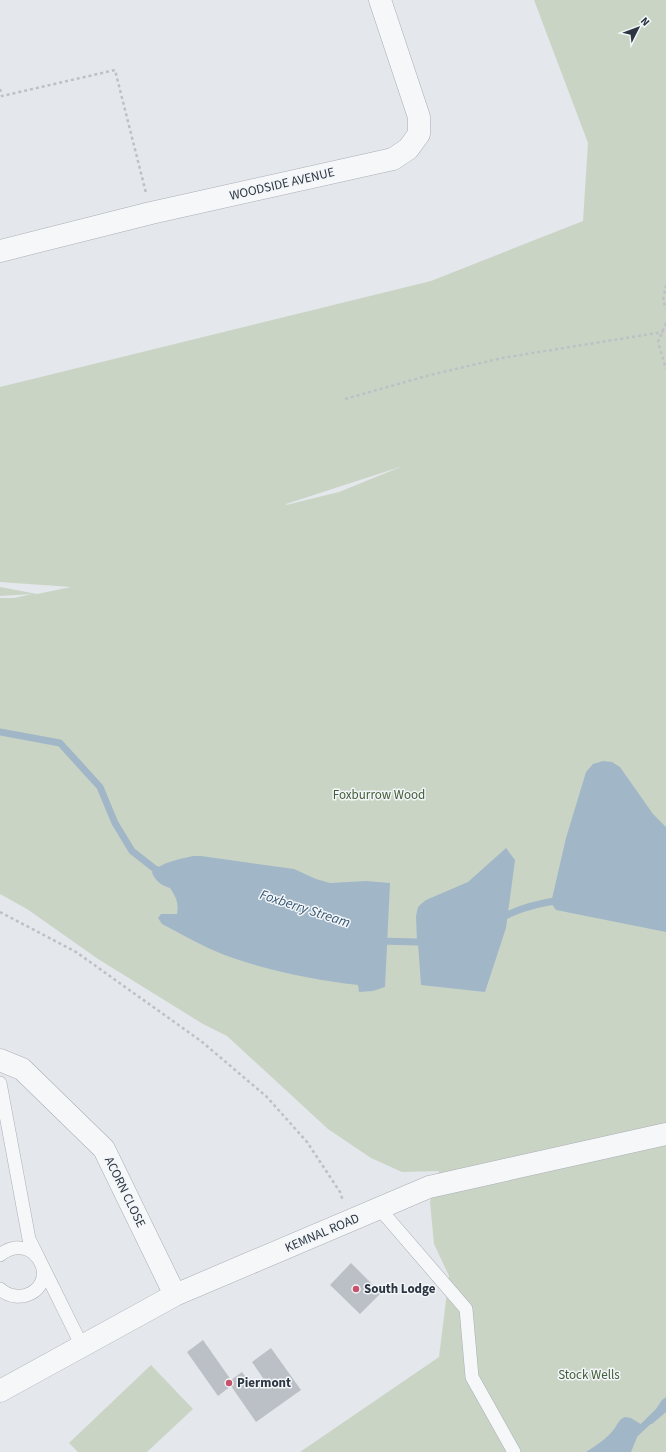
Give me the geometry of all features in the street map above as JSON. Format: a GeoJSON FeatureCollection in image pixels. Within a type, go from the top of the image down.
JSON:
{"type":"FeatureCollection","features":[{"type":"Feature","properties":{"kind":"street","name":"WOODSIDE AVENUE"},"geometry":{"type":"LineString","coordinates":[[0,251],[151,213],[393,159],[408,149],[419,134],[419,117],[380,0]]}},
{"type":"Feature","properties":{"kind":"street","name":"ACORN CLOSE"},"geometry":{"type":"LineString","coordinates":[[0,1060],[22,1069],[104,1150],[175,1295]]}},
{"type":"Feature","properties":{"kind":"street","name":"KEMNAL ROAD"},"geometry":{"type":"LineString","coordinates":[[0,1391],[175,1295],[429,1188],[666,1134]]}},
{"type":"Feature","properties":{"kind":"lane"},"geometry":{"type":"LineString","coordinates":[[0,1084],[29,1239],[82,1346]]}},
{"type":"Feature","properties":{"kind":"lane"},"geometry":{"type":"LineString","coordinates":[[379,1208],[466,1309],[472,1377],[514,1452]]}},
{"type":"Feature","properties":{"kind":"lane"},"geometry":{"type":"LineString","coordinates":[[0,1255],[6,1250],[22,1247],[30,1250],[40,1262],[43,1269],[40,1284],[35,1291],[28,1295],[20,1297],[12,1296],[4,1293],[0,1289]]}},
{"type":"Feature","properties":{"kind":"path"},"geometry":{"type":"LineString","coordinates":[[0,89],[2,96],[115,70],[151,213]]}},
{"type":"Feature","properties":{"kind":"path"},"geometry":{"type":"LineString","coordinates":[[666,286],[663,300],[666,309]]}},
{"type":"Feature","properties":{"kind":"path"},"geometry":{"type":"LineString","coordinates":[[666,322],[658,342],[666,368]]}},
{"type":"Feature","properties":{"kind":"path"},"geometry":{"type":"LineString","coordinates":[[345,399],[430,375],[502,358],[663,332]]}},
{"type":"Feature","properties":{"kind":"path"},"geometry":{"type":"LineString","coordinates":[[0,912],[76,952],[201,1041],[267,1097],[308,1142],[340,1192],[350,1221]]}},
{"type":"Feature","properties":{"kind":"green space"},"geometry":{"type":"Polygon","coordinates":[[[534,0],[666,0],[666,1452],[300,1452],[439,1357],[449,1276],[434,1244],[430,1202],[439,1171],[402,1172],[371,1158],[328,1129],[227,1036],[203,1024],[98,959],[27,909],[0,894],[0,598],[14,598],[32,594],[0,596],[0,587],[37,594],[71,587],[0,582],[0,387],[431,281],[583,221],[588,143],[534,0]],[[403,466],[286,505],[339,492],[403,466]]]}},
{"type":"Feature","properties":{"kind":"green space"},"geometry":{"type":"Polygon","coordinates":[[[151,1365],[193,1409],[147,1452],[78,1452],[69,1443],[151,1365]]]}},
{"type":"Feature","properties":{"kind":"water"},"geometry":{"type":"Polygon","coordinates":[[[603,761],[612,762],[620,767],[653,814],[666,827],[666,932],[556,910],[551,903],[566,838],[586,772],[593,764],[603,761]]]}},
{"type":"Feature","properties":{"kind":"water"},"geometry":{"type":"Polygon","coordinates":[[[506,848],[515,860],[506,928],[485,992],[421,985],[416,916],[418,907],[426,900],[468,882],[506,848]]]}},
{"type":"Feature","properties":{"kind":"water"},"geometry":{"type":"Polygon","coordinates":[[[193,856],[294,869],[316,879],[330,883],[366,881],[390,883],[385,987],[373,991],[359,992],[358,985],[311,978],[264,967],[215,951],[162,924],[158,918],[161,914],[177,914],[177,903],[170,888],[159,882],[152,872],[166,863],[193,856]]]}},
{"type":"Feature","properties":{"kind":"water"},"geometry":{"type":"Polygon","coordinates":[[[666,1397],[666,1412],[652,1424],[645,1424],[646,1419],[666,1397]]]}},
{"type":"Feature","properties":{"kind":"water"},"geometry":{"type":"Polygon","coordinates":[[[625,1417],[631,1418],[642,1425],[631,1452],[586,1452],[608,1436],[620,1420],[625,1417]]]}},
{"type":"Feature","properties":{"kind":"building","name":"South Lodge"},"geometry":{"type":"Polygon","coordinates":[[[351,1263],[381,1293],[360,1314],[330,1285],[351,1263]]]}},
{"type":"Feature","properties":{"kind":"building","name":"Piermont"},"geometry":{"type":"Polygon","coordinates":[[[203,1340],[231,1380],[242,1372],[252,1386],[263,1378],[252,1362],[271,1348],[301,1390],[256,1422],[231,1386],[218,1396],[187,1352],[203,1340]]]}},
{"type":"Feature","properties":{"kind":"waterway","name":"Foxberry Stream"},"geometry":{"type":"LineString","coordinates":[[0,732],[60,743],[100,787],[115,823],[132,851],[155,869],[163,872]]}},
{"type":"Feature","properties":{"kind":"waterway","name":"Foxberry Stream"},"geometry":{"type":"LineString","coordinates":[[500,919],[513,912],[560,900]]}},
{"type":"Feature","properties":{"kind":"waterway","name":"Foxberry Stream"},"geometry":{"type":"LineString","coordinates":[[379,941],[425,941]]}},
{"type":"Feature","properties":{"kind":"waterway"},"geometry":{"type":"LineString","coordinates":[[636,1433],[666,1405]]}},
{"type":"Feature","properties":{"kind":"place","name":"South Lodge"},"geometry":{"type":"Point","coordinates":[356,1289]}},
{"type":"Feature","properties":{"kind":"place","name":"Piermont"},"geometry":{"type":"Point","coordinates":[229,1383]}},
{"type":"Feature","properties":{"kind":"park label","name":"Foxburrow Wood"},"geometry":{"type":"Point","coordinates":[379,795]}},
{"type":"Feature","properties":{"kind":"park label","name":"Stock Wells"},"geometry":{"type":"Point","coordinates":[589,1375]}}]}
